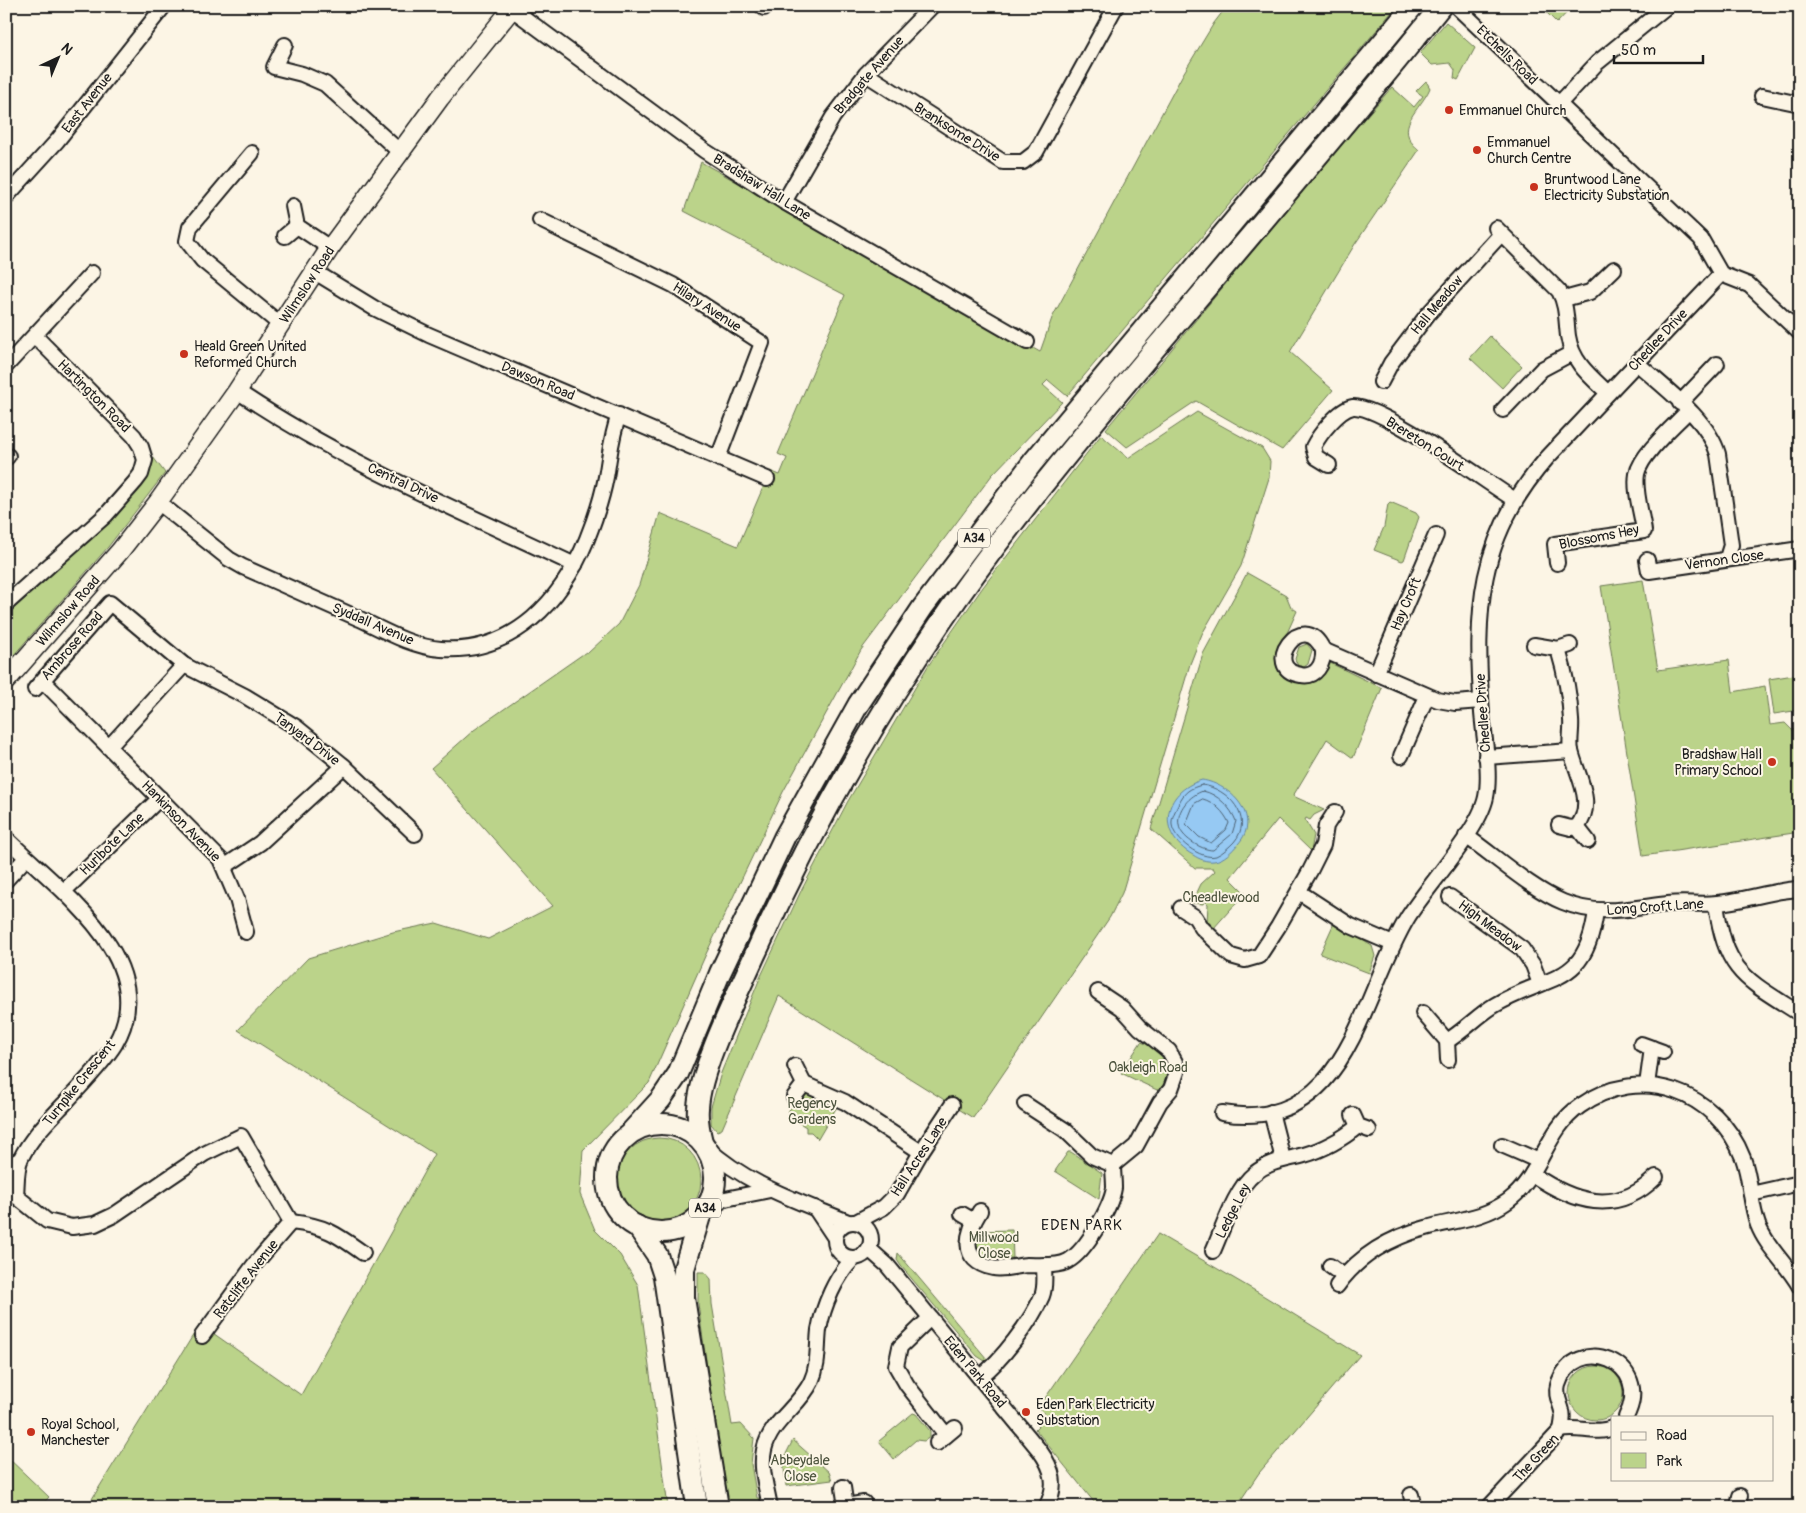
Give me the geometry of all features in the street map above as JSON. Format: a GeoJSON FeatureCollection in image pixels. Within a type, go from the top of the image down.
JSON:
{"type":"FeatureCollection","features":[{"type":"Feature","properties":{"kind":"highway","name":"A34"},"geometry":{"type":"LineString","coordinates":[[697,1507],[664,1276],[656,1255],[636,1226],[620,1214],[614,1205],[606,1182],[610,1159],[616,1147],[661,1099],[678,1074],[720,972],[784,836],[858,705],[923,607],[995,509],[1033,462],[1413,6]]}},
{"type":"Feature","properties":{"kind":"highway","name":"A34"},"geometry":{"type":"LineString","coordinates":[[718,1507],[684,1298],[684,1269],[702,1214],[711,1198],[715,1180],[712,1161],[704,1144],[698,1120],[700,1093],[713,1054],[742,983],[781,896],[822,816],[877,720],[976,572],[1048,476],[1441,6]]}},
{"type":"Feature","properties":{"kind":"highway"},"geometry":{"type":"LineString","coordinates":[[631,1132],[643,1126],[666,1123],[689,1131],[704,1144]]}},
{"type":"Feature","properties":{"kind":"highway","name":"A34"},"geometry":{"type":"LineString","coordinates":[[636,1226],[656,1232],[673,1230],[684,1227],[702,1214]]}},
{"type":"Feature","properties":{"kind":"main road","name":"Wilmslow Road"},"geometry":{"type":"LineString","coordinates":[[6,681],[120,551],[158,502],[237,392],[330,248],[440,98],[513,8]]}},
{"type":"Feature","properties":{"kind":"street","name":"East Avenue"},"geometry":{"type":"LineString","coordinates":[[6,197],[57,141],[164,6]]}},
{"type":"Feature","properties":{"kind":"street","name":"Bradgate Avenue"},"geometry":{"type":"LineString","coordinates":[[784,202],[833,117],[866,74],[932,6]]}},
{"type":"Feature","properties":{"kind":"street","name":"Branksome Drive"},"geometry":{"type":"LineString","coordinates":[[866,74],[1004,162],[1023,162],[1036,152],[1116,6]]}},
{"type":"Feature","properties":{"kind":"street"},"geometry":{"type":"LineString","coordinates":[[1558,105],[1597,63],[1667,6]]}},
{"type":"Feature","properties":{"kind":"street","name":"Bradshaw Hall Lane"},"geometry":{"type":"LineString","coordinates":[[513,8],[705,152],[784,202],[1027,342]]}},
{"type":"Feature","properties":{"kind":"street","name":"Etchells Road"},"geometry":{"type":"LineString","coordinates":[[1461,10],[1558,105],[1701,239],[1720,274]]}},
{"type":"Feature","properties":{"kind":"street"},"geometry":{"type":"LineString","coordinates":[[285,45],[274,67],[302,74],[325,84],[400,152]]}},
{"type":"Feature","properties":{"kind":"street"},"geometry":{"type":"LineString","coordinates":[[1762,96],[1800,104]]}},
{"type":"Feature","properties":{"kind":"street"},"geometry":{"type":"LineString","coordinates":[[252,153],[190,227],[187,241],[202,260],[281,325]]}},
{"type":"Feature","properties":{"kind":"street"},"geometry":{"type":"LineString","coordinates":[[293,206],[298,226],[330,248]]}},
{"type":"Feature","properties":{"kind":"street","name":"Hilary Avenue"},"geometry":{"type":"LineString","coordinates":[[540,220],[673,285],[762,342],[718,458]]}},
{"type":"Feature","properties":{"kind":"street"},"geometry":{"type":"LineString","coordinates":[[285,236],[298,226]]}},
{"type":"Feature","properties":{"kind":"street","name":"Hall Meadow"},"geometry":{"type":"LineString","coordinates":[[1380,382],[1391,363],[1428,314],[1498,231],[1553,283],[1564,300],[1572,353],[1584,370],[1608,393]]}},
{"type":"Feature","properties":{"kind":"street"},"geometry":{"type":"LineString","coordinates":[[1564,300],[1590,292],[1614,269]]}},
{"type":"Feature","properties":{"kind":"street","name":"Dawson Road"},"geometry":{"type":"LineString","coordinates":[[315,272],[374,308],[429,335],[767,479]]}},
{"type":"Feature","properties":{"kind":"street"},"geometry":{"type":"LineString","coordinates":[[6,366],[35,336],[51,315],[92,273]]}},
{"type":"Feature","properties":{"kind":"street"},"geometry":{"type":"LineString","coordinates":[[1720,274],[1749,285],[1800,333]]}},
{"type":"Feature","properties":{"kind":"street","name":"Chedlee Drive"},"geometry":{"type":"LineString","coordinates":[[1222,1113],[1248,1116],[1271,1112],[1307,1097],[1335,1070],[1356,1031],[1393,944],[1409,916],[1466,836],[1485,802],[1488,785],[1478,634],[1484,581],[1496,538],[1515,500],[1542,464],[1720,274]]}},
{"type":"Feature","properties":{"kind":"street","name":"Hartington Road"},"geometry":{"type":"LineString","coordinates":[[6,604],[106,516],[141,474],[145,460],[141,447],[134,436],[35,336]]}},
{"type":"Feature","properties":{"kind":"street"},"geometry":{"type":"LineString","coordinates":[[1503,410],[1542,369],[1572,353]]}},
{"type":"Feature","properties":{"kind":"street"},"geometry":{"type":"LineString","coordinates":[[1637,362],[1709,432],[1718,454],[1731,545],[1726,558]]}},
{"type":"Feature","properties":{"kind":"street"},"geometry":{"type":"LineString","coordinates":[[1684,407],[1717,364]]}},
{"type":"Feature","properties":{"kind":"street","name":"Central Drive"},"geometry":{"type":"LineString","coordinates":[[237,392],[286,425],[331,449],[575,565]]}},
{"type":"Feature","properties":{"kind":"street","name":"Blossoms Hey"},"geometry":{"type":"LineString","coordinates":[[1557,563],[1554,544],[1644,531],[1637,484],[1639,468],[1684,407]]}},
{"type":"Feature","properties":{"kind":"street","name":"Brereton Court"},"geometry":{"type":"LineString","coordinates":[[1329,465],[1316,457],[1313,447],[1324,429],[1335,419],[1347,409],[1357,408],[1382,417],[1409,431],[1515,500]]}},
{"type":"Feature","properties":{"kind":"street","name":"Syddall Avenue"},"geometry":{"type":"LineString","coordinates":[[158,502],[228,558],[243,567],[408,641],[440,649],[465,648],[505,638],[550,604],[575,565],[595,518],[606,477],[611,437],[619,415]]}},
{"type":"Feature","properties":{"kind":"street","name":"Hay Croft"},"geometry":{"type":"LineString","coordinates":[[1376,674],[1436,535]]}},
{"type":"Feature","properties":{"kind":"street","name":"Vernon Close"},"geometry":{"type":"LineString","coordinates":[[1646,568],[1800,549]]}},
{"type":"Feature","properties":{"kind":"street","name":"Tanyard Drive"},"geometry":{"type":"LineString","coordinates":[[110,603],[184,665],[246,696],[296,727],[344,766],[415,834]]}},
{"type":"Feature","properties":{"kind":"street","name":"Ambrose Road"},"geometry":{"type":"LineString","coordinates":[[39,685],[110,603]]}},
{"type":"Feature","properties":{"kind":"street"},"geometry":{"type":"LineString","coordinates":[[1534,646],[1564,647],[1572,722],[1571,750],[1581,782],[1586,809],[1585,816],[1577,827],[1571,828],[1559,825]]}},
{"type":"Feature","properties":{"kind":"street"},"geometry":{"type":"LineString","coordinates":[[1323,650],[1427,696],[1455,703],[1482,701]]}},
{"type":"Feature","properties":{"kind":"street"},"geometry":{"type":"LineString","coordinates":[[109,747],[184,665]]}},
{"type":"Feature","properties":{"kind":"street","name":"Hankinson Avenue"},"geometry":{"type":"LineString","coordinates":[[39,685],[109,747],[220,859],[237,899],[246,932]]}},
{"type":"Feature","properties":{"kind":"street"},"geometry":{"type":"LineString","coordinates":[[1400,756],[1427,696]]}},
{"type":"Feature","properties":{"kind":"street"},"geometry":{"type":"LineString","coordinates":[[1486,757],[1571,750]]}},
{"type":"Feature","properties":{"kind":"street"},"geometry":{"type":"LineString","coordinates":[[224,867],[260,843],[344,766]]}},
{"type":"Feature","properties":{"kind":"street","name":"Hurlbote Lane"},"geometry":{"type":"LineString","coordinates":[[65,890],[160,798]]}},
{"type":"Feature","properties":{"kind":"street"},"geometry":{"type":"LineString","coordinates":[[1181,908],[1194,917],[1202,928],[1231,956],[1245,960],[1253,959],[1264,950],[1299,892],[1323,845],[1326,826],[1336,812]]}},
{"type":"Feature","properties":{"kind":"street"},"geometry":{"type":"LineString","coordinates":[[1577,827],[1588,841]]}},
{"type":"Feature","properties":{"kind":"street","name":"Long Croft Lane"},"geometry":{"type":"LineString","coordinates":[[1466,836],[1552,897],[1573,906],[1596,911],[1616,911],[1685,902],[1716,904],[1785,890],[1800,889]]}},
{"type":"Feature","properties":{"kind":"street","name":"Turnpike Crescent"},"geometry":{"type":"LineString","coordinates":[[6,838],[26,858],[65,890],[106,941],[123,970],[128,1009],[115,1044],[35,1137],[20,1160],[16,1196],[47,1221],[72,1226],[96,1224],[114,1215],[204,1154],[240,1136],[291,1222]]}},
{"type":"Feature","properties":{"kind":"street"},"geometry":{"type":"LineString","coordinates":[[6,880],[26,858]]}},
{"type":"Feature","properties":{"kind":"street"},"geometry":{"type":"LineString","coordinates":[[1299,892],[1351,926],[1393,944]]}},
{"type":"Feature","properties":{"kind":"street","name":"High Meadow"},"geometry":{"type":"LineString","coordinates":[[1450,896],[1522,949],[1533,965],[1540,984]]}},
{"type":"Feature","properties":{"kind":"street","name":"Long Croft Lane"},"geometry":{"type":"LineString","coordinates":[[1716,904],[1722,941],[1735,966],[1758,987],[1800,1014]]}},
{"type":"Feature","properties":{"kind":"street"},"geometry":{"type":"LineString","coordinates":[[1447,1041],[1493,1006],[1566,974],[1582,959],[1591,939],[1596,911]]}},
{"type":"Feature","properties":{"kind":"street"},"geometry":{"type":"LineString","coordinates":[[1098,992],[1110,1007],[1169,1051],[1175,1062],[1177,1072],[1171,1089],[1156,1110],[1136,1146],[1113,1165]]}},
{"type":"Feature","properties":{"kind":"street"},"geometry":{"type":"LineString","coordinates":[[1423,1013],[1447,1041],[1448,1060]]}},
{"type":"Feature","properties":{"kind":"street"},"geometry":{"type":"LineString","coordinates":[[1647,1085],[1652,1048]]}},
{"type":"Feature","properties":{"kind":"street"},"geometry":{"type":"LineString","coordinates":[[795,1066],[804,1084],[845,1102],[921,1152]]}},
{"type":"Feature","properties":{"kind":"street"},"geometry":{"type":"LineString","coordinates":[[794,1097],[804,1084]]}},
{"type":"Feature","properties":{"kind":"street"},"geometry":{"type":"LineString","coordinates":[[1330,1266],[1340,1281],[1365,1257],[1395,1239],[1426,1228],[1478,1217],[1498,1207],[1518,1192],[1532,1174],[1560,1125],[1580,1105],[1609,1090],[1630,1085],[1647,1085],[1687,1095],[1716,1116],[1732,1136],[1744,1160],[1758,1226],[1800,1287]]}},
{"type":"Feature","properties":{"kind":"street"},"geometry":{"type":"LineString","coordinates":[[1025,1104],[1041,1108],[1092,1156],[1113,1165]]}},
{"type":"Feature","properties":{"kind":"street","name":"Hall Acres Lane"},"geometry":{"type":"LineString","coordinates":[[870,1233],[884,1207],[905,1184],[921,1152],[952,1105]]}},
{"type":"Feature","properties":{"kind":"street"},"geometry":{"type":"LineString","coordinates":[[1271,1112],[1283,1159]]}},
{"type":"Feature","properties":{"kind":"street","name":"Ledge Ley"},"geometry":{"type":"LineString","coordinates":[[1213,1251],[1244,1186],[1255,1173],[1283,1159],[1314,1151],[1344,1136],[1360,1124]]}},
{"type":"Feature","properties":{"kind":"street"},"geometry":{"type":"LineString","coordinates":[[704,1144],[737,1172],[770,1190],[864,1226],[870,1233],[869,1249],[861,1257],[853,1259],[843,1256],[815,1208]]}},
{"type":"Feature","properties":{"kind":"street"},"geometry":{"type":"LineString","coordinates":[[1502,1145],[1539,1161]]}},
{"type":"Feature","properties":{"kind":"street"},"geometry":{"type":"LineString","coordinates":[[6,1166],[20,1160]]}},
{"type":"Feature","properties":{"kind":"street"},"geometry":{"type":"LineString","coordinates":[[972,1215],[967,1241],[972,1254],[985,1265],[1001,1268],[1044,1265],[1070,1260],[1093,1232],[1112,1196],[1114,1187],[1113,1165]]}},
{"type":"Feature","properties":{"kind":"street"},"geometry":{"type":"LineString","coordinates":[[1532,1174],[1565,1194],[1579,1200],[1594,1202],[1634,1194],[1656,1178]]}},
{"type":"Feature","properties":{"kind":"street"},"geometry":{"type":"LineString","coordinates":[[1751,1194],[1800,1183]]}},
{"type":"Feature","properties":{"kind":"street"},"geometry":{"type":"LineString","coordinates":[[702,1214],[725,1199],[770,1190]]}},
{"type":"Feature","properties":{"kind":"street","name":"Hall Acres Lane"},"geometry":{"type":"LineString","coordinates":[[852,1222],[884,1207]]}},
{"type":"Feature","properties":{"kind":"street"},"geometry":{"type":"LineString","coordinates":[[291,1222],[316,1225],[333,1232],[363,1253]]}},
{"type":"Feature","properties":{"kind":"street","name":"Ratcliffe Avenue"},"geometry":{"type":"LineString","coordinates":[[202,1336],[254,1265],[291,1222]]}},
{"type":"Feature","properties":{"kind":"street"},"geometry":{"type":"LineString","coordinates":[[838,1280],[835,1270],[835,1243],[839,1228],[852,1222]]}},
{"type":"Feature","properties":{"kind":"street","name":"Eden Park Road"},"geometry":{"type":"LineString","coordinates":[[869,1249],[887,1265],[1046,1460],[1054,1484],[1051,1499],[1046,1507]]}},
{"type":"Feature","properties":{"kind":"street"},"geometry":{"type":"LineString","coordinates":[[770,1507],[763,1468],[766,1442],[778,1424],[801,1398],[816,1372],[821,1321],[838,1280],[853,1259]]}},
{"type":"Feature","properties":{"kind":"street"},"geometry":{"type":"LineString","coordinates":[[980,1377],[999,1361],[1037,1305],[1044,1289],[1044,1265]]}},
{"type":"Feature","properties":{"kind":"street"},"geometry":{"type":"LineString","coordinates":[[930,1318],[900,1347],[896,1366],[913,1394],[946,1435]]}},
{"type":"Feature","properties":{"kind":"street","name":"The Green"},"geometry":{"type":"LineString","coordinates":[[1562,1430],[1562,1412],[1557,1388],[1561,1376],[1569,1366],[1579,1359],[1591,1356],[1604,1357],[1615,1362],[1625,1370],[1631,1381],[1633,1393],[1632,1406],[1627,1416]]}},
{"type":"Feature","properties":{"kind":"street","name":"The Green"},"geometry":{"type":"LineString","coordinates":[[1489,1507],[1562,1430],[1570,1428],[1605,1431],[1611,1428]]}},
{"type":"Feature","properties":{"kind":"street"},"geometry":{"type":"LineString","coordinates":[[843,1487],[846,1506],[864,1503]]}},
{"type":"Feature","properties":{"kind":"green space"},"geometry":{"type":"Polygon","coordinates":[[[1227,6],[1397,6],[1067,396],[1048,380],[1043,385],[1062,402],[992,475],[861,650],[783,792],[706,954],[649,1083],[583,1150],[580,1194],[595,1230],[620,1255],[638,1285],[668,1507],[87,1507],[200,1324],[301,1395],[434,1154],[238,1030],[308,958],[393,932],[436,923],[488,939],[553,906],[431,768],[474,730],[586,652],[588,653],[619,624],[639,585],[660,513],[738,546],[770,471],[780,475],[787,458],[778,454],[845,295],[684,211],[701,162],[1040,352],[1052,318],[1183,74],[1214,23],[1227,6]]]}},
{"type":"Feature","properties":{"kind":"green space"},"geometry":{"type":"Polygon","coordinates":[[[1540,6],[1573,6],[1557,23],[1540,6]]]}},
{"type":"Feature","properties":{"kind":"green space"},"geometry":{"type":"Polygon","coordinates":[[[1446,22],[1475,48],[1458,80],[1454,78],[1455,70],[1450,63],[1432,65],[1420,53],[1446,22]]]}},
{"type":"Feature","properties":{"kind":"green space"},"geometry":{"type":"Polygon","coordinates":[[[1426,81],[1430,88],[1408,126],[1411,142],[1419,150],[1355,244],[1290,352],[1333,390],[1282,450],[1196,401],[1127,447],[1106,429],[1321,168],[1392,87],[1414,107],[1423,96],[1416,91],[1426,81]]]}},
{"type":"Feature","properties":{"kind":"green space"},"geometry":{"type":"Polygon","coordinates":[[[1490,336],[1522,366],[1502,388],[1470,358],[1490,336]]]}},
{"type":"Feature","properties":{"kind":"green space"},"geometry":{"type":"Polygon","coordinates":[[[1197,412],[1262,448],[1270,461],[1269,478],[1241,566],[1202,634],[1190,664],[1122,893],[1110,917],[973,1118],[779,996],[722,1129],[717,1131],[711,1124],[711,1107],[721,1073],[760,978],[800,893],[848,801],[928,666],[983,587],[1101,435],[1128,458],[1197,412]]]}},
{"type":"Feature","properties":{"kind":"green space"},"geometry":{"type":"Polygon","coordinates":[[[147,449],[165,473],[108,547],[6,664],[6,616],[116,516],[141,484],[147,449]]]}},
{"type":"Feature","properties":{"kind":"green space"},"geometry":{"type":"Polygon","coordinates":[[[1390,502],[1416,513],[1419,517],[1404,560],[1402,561],[1374,550],[1384,527],[1390,502]]]}},
{"type":"Feature","properties":{"kind":"green space","name":"Cheadlewood"},"geometry":{"type":"Polygon","coordinates":[[[1247,573],[1286,595],[1291,607],[1297,611],[1278,653],[1279,669],[1295,680],[1328,662],[1382,688],[1353,758],[1327,739],[1293,796],[1324,810],[1314,815],[1310,820],[1306,818],[1305,820],[1314,835],[1311,851],[1278,819],[1230,878],[1245,893],[1213,929],[1207,923],[1208,904],[1205,901],[1203,904],[1192,903],[1201,884],[1215,871],[1213,868],[1195,868],[1151,829],[1203,654],[1247,573]]]}},
{"type":"Feature","properties":{"kind":"green space"},"geometry":{"type":"Polygon","coordinates":[[[1643,580],[1658,670],[1729,660],[1733,692],[1765,686],[1770,725],[1785,723],[1792,730],[1800,729],[1800,832],[1643,856],[1601,586],[1643,580]]]}},
{"type":"Feature","properties":{"kind":"green space"},"geometry":{"type":"Polygon","coordinates":[[[1307,644],[1312,650],[1308,664],[1304,667],[1298,666],[1295,659],[1299,647],[1307,644]]]}},
{"type":"Feature","properties":{"kind":"green space"},"geometry":{"type":"Polygon","coordinates":[[[1800,674],[1800,710],[1774,714],[1769,679],[1800,674]]]}},
{"type":"Feature","properties":{"kind":"green space"},"geometry":{"type":"Polygon","coordinates":[[[1334,923],[1372,946],[1375,956],[1369,973],[1320,954],[1334,923]]]}},
{"type":"Feature","properties":{"kind":"green space","name":"Oakleigh Road"},"geometry":{"type":"Polygon","coordinates":[[[1141,1042],[1155,1049],[1164,1061],[1166,1075],[1160,1089],[1157,1090],[1121,1073],[1141,1042]]]}},
{"type":"Feature","properties":{"kind":"green space","name":"Regency Gardens"},"geometry":{"type":"Polygon","coordinates":[[[806,1093],[838,1105],[818,1139],[811,1132],[806,1132],[806,1127],[793,1119],[788,1112],[794,1102],[806,1093]]]}},
{"type":"Feature","properties":{"kind":"green space"},"geometry":{"type":"Polygon","coordinates":[[[659,1138],[675,1141],[689,1150],[698,1164],[701,1180],[698,1196],[689,1210],[675,1219],[659,1222],[643,1219],[629,1210],[620,1196],[617,1180],[620,1164],[629,1150],[643,1141],[659,1138]]]}},
{"type":"Feature","properties":{"kind":"green space"},"geometry":{"type":"Polygon","coordinates":[[[1068,1152],[1071,1152],[1102,1173],[1099,1199],[1055,1171],[1068,1152]]]}},
{"type":"Feature","properties":{"kind":"green space","name":"Millwood Close"},"geometry":{"type":"Polygon","coordinates":[[[1012,1230],[1013,1258],[987,1259],[976,1248],[976,1231],[1012,1230]]]}},
{"type":"Feature","properties":{"kind":"green space"},"geometry":{"type":"Polygon","coordinates":[[[1158,1234],[1360,1355],[1259,1473],[1236,1507],[1098,1507],[1035,1429],[1047,1417],[1039,1407],[1158,1234]]]}},
{"type":"Feature","properties":{"kind":"green space"},"geometry":{"type":"Polygon","coordinates":[[[898,1253],[987,1359],[985,1361],[977,1356],[901,1266],[897,1260],[898,1253]]]}},
{"type":"Feature","properties":{"kind":"green space"},"geometry":{"type":"Polygon","coordinates":[[[698,1272],[705,1272],[711,1279],[712,1304],[732,1425],[741,1424],[754,1438],[751,1464],[757,1498],[761,1498],[762,1507],[727,1507],[698,1304],[698,1272]]]}},
{"type":"Feature","properties":{"kind":"green space"},"geometry":{"type":"Polygon","coordinates":[[[1591,1366],[1601,1366],[1615,1374],[1621,1383],[1623,1393],[1621,1403],[1615,1412],[1601,1420],[1591,1420],[1581,1415],[1574,1408],[1569,1398],[1569,1388],[1574,1378],[1581,1371],[1591,1366]]]}},
{"type":"Feature","properties":{"kind":"green space"},"geometry":{"type":"Polygon","coordinates":[[[913,1413],[930,1431],[930,1437],[924,1441],[916,1440],[894,1459],[879,1441],[913,1413]]]}},
{"type":"Feature","properties":{"kind":"green space","name":"Abbeydale Close"},"geometry":{"type":"Polygon","coordinates":[[[793,1440],[829,1472],[832,1480],[786,1486],[783,1460],[793,1440]]]}},
{"type":"Feature","properties":{"kind":"green space"},"geometry":{"type":"Polygon","coordinates":[[[6,1456],[49,1497],[40,1507],[6,1507],[6,1456]]]}},
{"type":"Feature","properties":{"kind":"water"},"geometry":{"type":"Polygon","coordinates":[[[1202,780],[1223,788],[1232,795],[1240,803],[1247,823],[1245,834],[1236,847],[1224,857],[1214,861],[1200,859],[1181,846],[1173,836],[1169,825],[1172,803],[1179,793],[1202,780]]]}},
{"type":"Feature","properties":{"kind":"place","name":"Emmanuel Church"},"geometry":{"type":"Point","coordinates":[1449,110]}},
{"type":"Feature","properties":{"kind":"place","name":"Emmanuel Church Centre"},"geometry":{"type":"Point","coordinates":[1477,150]}},
{"type":"Feature","properties":{"kind":"place","name":"Bruntwood Lane Electricity Substation"},"geometry":{"type":"Point","coordinates":[1534,187]}},
{"type":"Feature","properties":{"kind":"place","name":"Heald Green United Reformed Church"},"geometry":{"type":"Point","coordinates":[184,354]}},
{"type":"Feature","properties":{"kind":"place","name":"Bradshaw Hall Primary School"},"geometry":{"type":"Point","coordinates":[1772,762]}},
{"type":"Feature","properties":{"kind":"place","name":"Eden Park Electricity Substation"},"geometry":{"type":"Point","coordinates":[1026,1412]}},
{"type":"Feature","properties":{"kind":"place","name":"Royal School, Manchester"},"geometry":{"type":"Point","coordinates":[31,1432]}},
{"type":"Feature","properties":{"kind":"district","name":"EDEN PARK"},"geometry":{"type":"Point","coordinates":[1082,1225]}}]}
